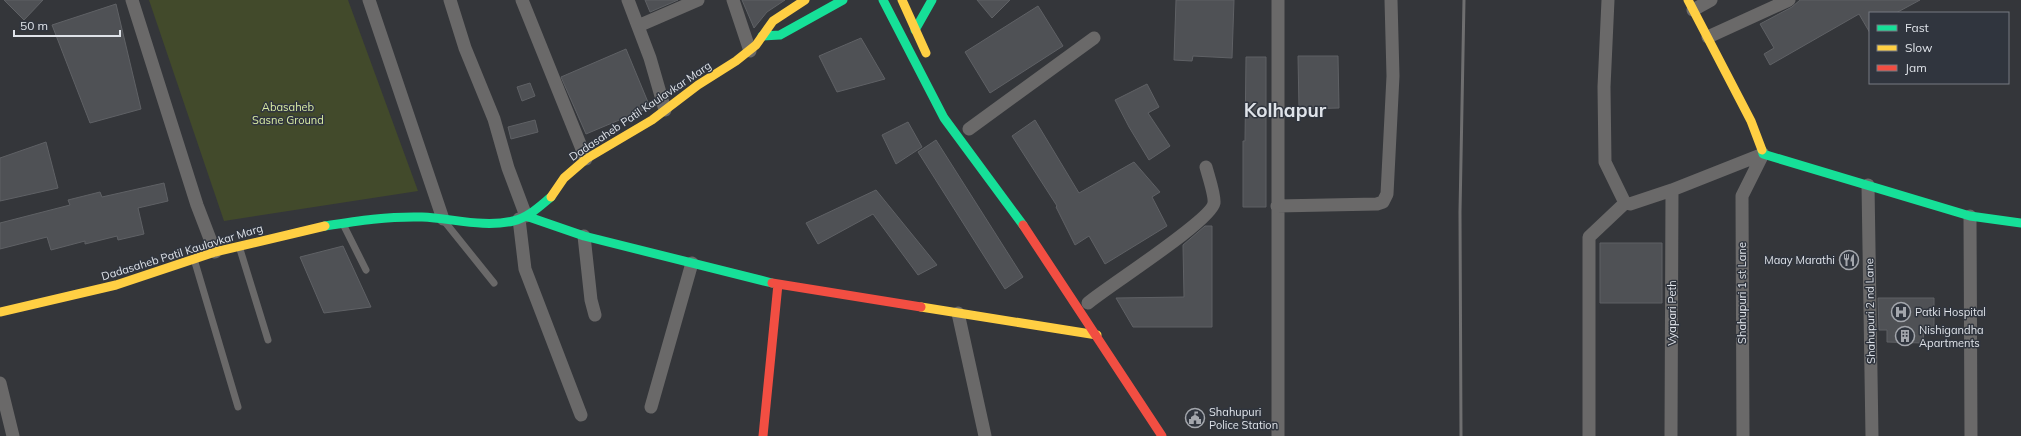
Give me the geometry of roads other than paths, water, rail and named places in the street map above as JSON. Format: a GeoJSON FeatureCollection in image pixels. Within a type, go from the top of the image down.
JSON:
{"type":"FeatureCollection","features":[{"type":"Feature","properties":{"kind":"main road","name":"Dadasaheb Patil Kaulavkar Marg"},"geometry":{"type":"LineString","coordinates":[[0,312],[116,285],[215,252],[313,227],[378,217],[443,219],[487,223],[514,222],[522,218],[552,196],[564,178],[586,159],[652,120],[750,51],[756,45],[773,20],[805,0]]}},
{"type":"Feature","properties":{"kind":"main road"},"geometry":{"type":"LineString","coordinates":[[762,36],[780,35],[843,0]]}},
{"type":"Feature","properties":{"kind":"main road"},"geometry":{"type":"LineString","coordinates":[[883,0],[944,118],[1016,215],[1097,335],[1162,436]]}},
{"type":"Feature","properties":{"kind":"main road"},"geometry":{"type":"LineString","coordinates":[[902,0],[931,63]]}},
{"type":"Feature","properties":{"kind":"main road"},"geometry":{"type":"LineString","coordinates":[[915,30],[932,0]]}},
{"type":"Feature","properties":{"kind":"main road"},"geometry":{"type":"LineString","coordinates":[[1691,5],[1751,121],[1763,154],[1970,216],[2021,223]]}},
{"type":"Feature","properties":{"kind":"main road"},"geometry":{"type":"LineString","coordinates":[[522,218],[584,236],[778,284],[1097,335]]}},
{"type":"Feature","properties":{"kind":"main road"},"geometry":{"type":"LineString","coordinates":[[763,436],[778,284]]}},
{"type":"Feature","properties":{"kind":"street"},"geometry":{"type":"LineString","coordinates":[[132,0],[197,205],[215,252]]}},
{"type":"Feature","properties":{"kind":"street"},"geometry":{"type":"LineString","coordinates":[[369,0],[443,219]]}},
{"type":"Feature","properties":{"kind":"street"},"geometry":{"type":"LineString","coordinates":[[450,0],[465,48],[494,119],[508,168],[522,218],[526,269],[581,415]]}},
{"type":"Feature","properties":{"kind":"street"},"geometry":{"type":"LineString","coordinates":[[522,0],[586,159]]}},
{"type":"Feature","properties":{"kind":"street"},"geometry":{"type":"LineString","coordinates":[[628,0],[650,58],[665,110]]}},
{"type":"Feature","properties":{"kind":"street"},"geometry":{"type":"LineString","coordinates":[[638,26],[698,0]]}},
{"type":"Feature","properties":{"kind":"street"},"geometry":{"type":"LineString","coordinates":[[733,0],[750,51]]}},
{"type":"Feature","properties":{"kind":"street"},"geometry":{"type":"LineString","coordinates":[[1278,0],[1278,436]]}},
{"type":"Feature","properties":{"kind":"street"},"geometry":{"type":"LineString","coordinates":[[1277,206],[1377,204],[1382,202],[1387,194],[1392,76],[1391,0]]}},
{"type":"Feature","properties":{"kind":"street"},"geometry":{"type":"LineString","coordinates":[[1608,0],[1604,87],[1605,162],[1625,203]]}},
{"type":"Feature","properties":{"kind":"street"},"geometry":{"type":"LineString","coordinates":[[1691,5],[1711,0]]}},
{"type":"Feature","properties":{"kind":"street"},"geometry":{"type":"LineString","coordinates":[[1708,37],[1789,0]]}},
{"type":"Feature","properties":{"kind":"street"},"geometry":{"type":"LineString","coordinates":[[968,128],[1094,38]]}},
{"type":"Feature","properties":{"kind":"street"},"geometry":{"type":"LineString","coordinates":[[1625,203],[1630,204],[1672,190],[1763,154]]}},
{"type":"Feature","properties":{"kind":"street","name":"Shahupuri 1 st Lane"},"geometry":{"type":"LineString","coordinates":[[1743,436],[1742,196],[1763,154]]}},
{"type":"Feature","properties":{"kind":"street"},"geometry":{"type":"LineString","coordinates":[[1088,303],[1209,213],[1214,202],[1206,167]]}},
{"type":"Feature","properties":{"kind":"street","name":"Shahupuri 2 nd Lane"},"geometry":{"type":"LineString","coordinates":[[1868,185],[1872,436]]}},
{"type":"Feature","properties":{"kind":"street","name":"Vyapari Peth"},"geometry":{"type":"LineString","coordinates":[[1671,436],[1672,190]]}},
{"type":"Feature","properties":{"kind":"street"},"geometry":{"type":"LineString","coordinates":[[1589,436],[1589,238],[1625,203]]}},
{"type":"Feature","properties":{"kind":"street"},"geometry":{"type":"LineString","coordinates":[[1970,216],[1971,436]]}},
{"type":"Feature","properties":{"kind":"street"},"geometry":{"type":"LineString","coordinates":[[584,236],[591,300],[595,315]]}},
{"type":"Feature","properties":{"kind":"street"},"geometry":{"type":"LineString","coordinates":[[651,407],[692,263]]}},
{"type":"Feature","properties":{"kind":"street"},"geometry":{"type":"LineString","coordinates":[[958,313],[985,436]]}},
{"type":"Feature","properties":{"kind":"street"},"geometry":{"type":"LineString","coordinates":[[0,383],[13,436]]}},
{"type":"Feature","properties":{"kind":"lane"},"geometry":{"type":"LineString","coordinates":[[443,219],[494,283]]}},
{"type":"Feature","properties":{"kind":"lane"},"geometry":{"type":"LineString","coordinates":[[342,222],[366,270]]}},
{"type":"Feature","properties":{"kind":"lane"},"geometry":{"type":"LineString","coordinates":[[239,246],[268,340]]}},
{"type":"Feature","properties":{"kind":"lane"},"geometry":{"type":"LineString","coordinates":[[194,259],[238,407]]}},
{"type":"Feature","properties":{"kind":"railway"},"geometry":{"type":"LineString","coordinates":[[1461,436],[1460,212],[1464,0]]}},
{"type":"Feature","properties":{"kind":"place","name":"Maay Marathi"},"geometry":{"type":"Point","coordinates":[1849,260]}},
{"type":"Feature","properties":{"kind":"place","name":"Patki Hospital"},"geometry":{"type":"Point","coordinates":[1901,312]}},
{"type":"Feature","properties":{"kind":"place","name":"Nishigandha Apartments"},"geometry":{"type":"Point","coordinates":[1905,336]}},
{"type":"Feature","properties":{"kind":"place","name":"Shahupuri Police Station"},"geometry":{"type":"Point","coordinates":[1195,418]}},
{"type":"Feature","properties":{"kind":"district","name":"Kolhapur"},"geometry":{"type":"Point","coordinates":[1285,110]}},
{"type":"Feature","properties":{"kind":"park label","name":"Abasaheb Sasne Ground"},"geometry":{"type":"Point","coordinates":[288,113]}}]}
